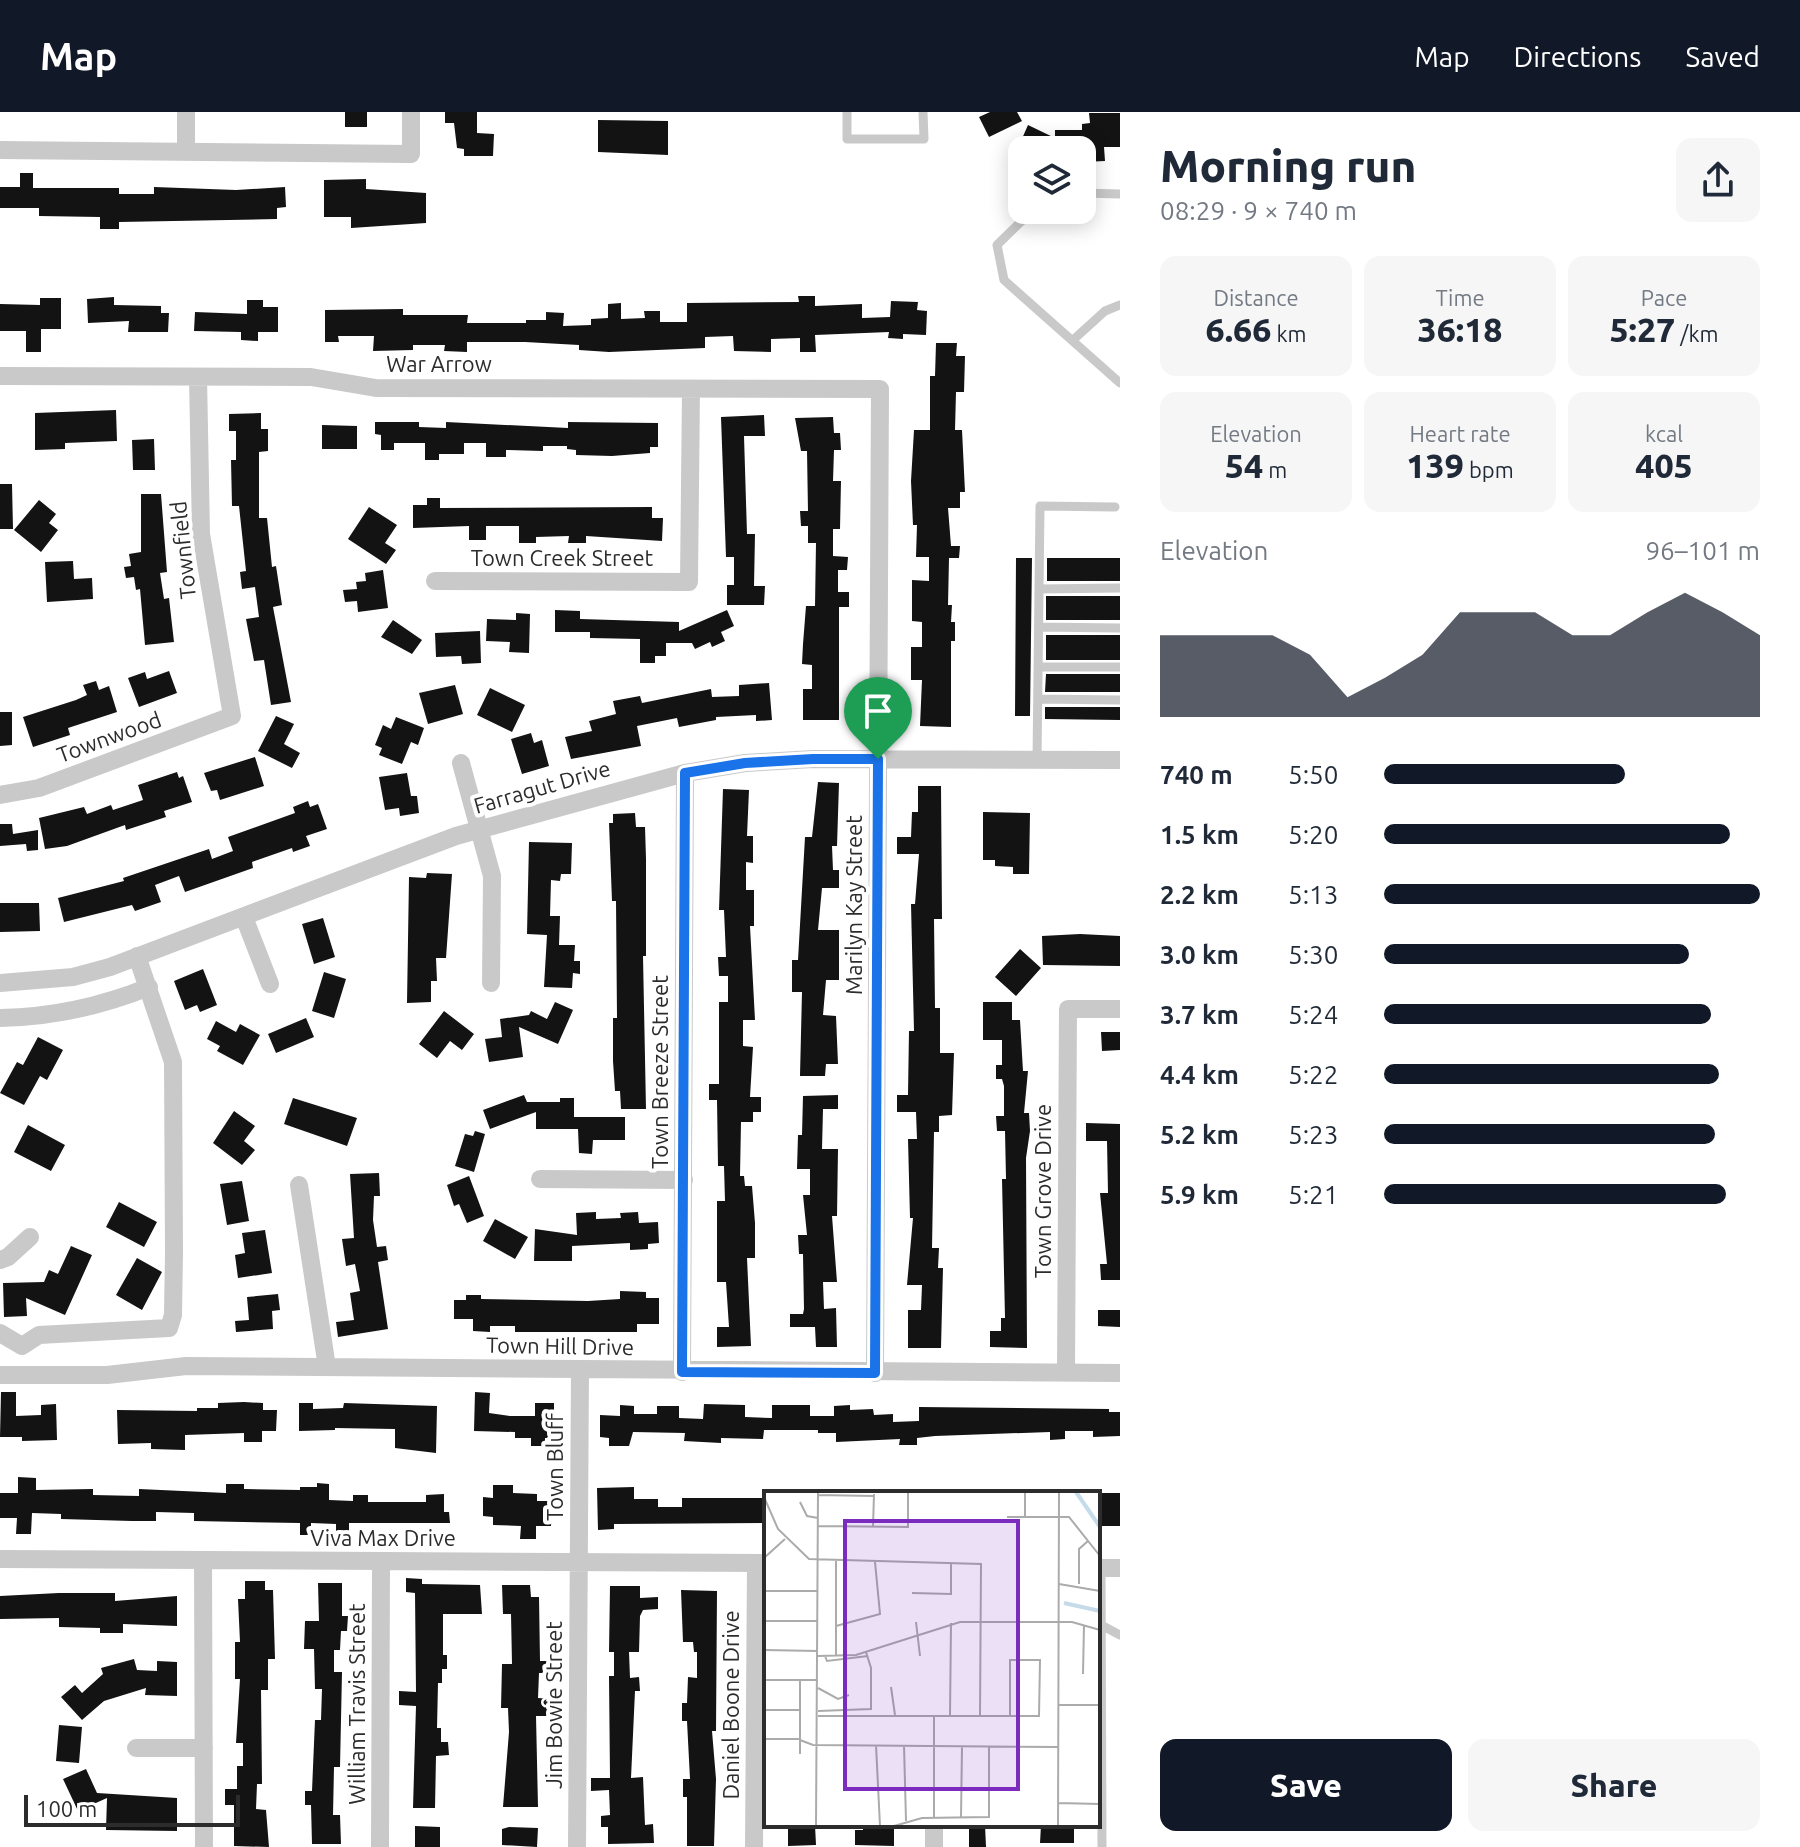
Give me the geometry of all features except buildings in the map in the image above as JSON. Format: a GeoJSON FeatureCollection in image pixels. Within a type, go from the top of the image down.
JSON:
{"type":"FeatureCollection","features":[{"type":"Feature","properties":{"kind":"street"},"geometry":{"type":"LineString","coordinates":[[186,112],[186,151]]}},
{"type":"Feature","properties":{"kind":"street"},"geometry":{"type":"LineString","coordinates":[[0,150],[411,154],[411,112]]}},
{"type":"Feature","properties":{"kind":"street","name":"War Arrow"},"geometry":{"type":"LineString","coordinates":[[0,376],[321,377],[376,388],[880,389]]}},
{"type":"Feature","properties":{"kind":"street","name":"Townfield"},"geometry":{"type":"LineString","coordinates":[[198,377],[201,534],[232,716]]}},
{"type":"Feature","properties":{"kind":"street","name":"Town Creek Street"},"geometry":{"type":"LineString","coordinates":[[435,581],[689,582],[691,389]]}},
{"type":"Feature","properties":{"kind":"street","name":"Marilyn Kay Street"},"geometry":{"type":"LineString","coordinates":[[875,1373],[880,389]]}},
{"type":"Feature","properties":{"kind":"street","name":"Townwood"},"geometry":{"type":"LineString","coordinates":[[0,795],[39,788],[232,716]]}},
{"type":"Feature","properties":{"kind":"street","name":"Farragut Drive"},"geometry":{"type":"LineString","coordinates":[[0,983],[73,977],[244,917],[417,850],[685,773],[745,763],[878,759],[1120,760]]}},
{"type":"Feature","properties":{"kind":"street"},"geometry":{"type":"LineString","coordinates":[[461,763],[492,876],[491,983]]}},
{"type":"Feature","properties":{"kind":"street","name":"Town Breeze Street"},"geometry":{"type":"LineString","coordinates":[[682,1372],[685,773]]}},
{"type":"Feature","properties":{"kind":"street"},"geometry":{"type":"LineString","coordinates":[[244,917],[270,984]]}},
{"type":"Feature","properties":{"kind":"street"},"geometry":{"type":"LineString","coordinates":[[0,1333],[22,1346],[39,1335],[169,1328],[173,1300],[173,1062],[137,956]]}},
{"type":"Feature","properties":{"kind":"street"},"geometry":{"type":"LineString","coordinates":[[0,1018],[60,1012],[121,999],[149,987]]}},
{"type":"Feature","properties":{"kind":"street","name":"Town Grove Drive"},"geometry":{"type":"LineString","coordinates":[[1066,1372],[1068,1009],[1120,1009]]}},
{"type":"Feature","properties":{"kind":"street"},"geometry":{"type":"LineString","coordinates":[[540,1179],[684,1180]]}},
{"type":"Feature","properties":{"kind":"street"},"geometry":{"type":"LineString","coordinates":[[299,1185],[327,1367]]}},
{"type":"Feature","properties":{"kind":"street"},"geometry":{"type":"LineString","coordinates":[[0,1260],[8,1257],[30,1237]]}},
{"type":"Feature","properties":{"kind":"street","name":"Town Hill Drive"},"geometry":{"type":"LineString","coordinates":[[0,1375],[107,1375],[186,1366],[1120,1373]]}},
{"type":"Feature","properties":{"kind":"street","name":"Town Bluff"},"geometry":{"type":"LineString","coordinates":[[579,1563],[580,1371]]}},
{"type":"Feature","properties":{"kind":"street","name":"Viva Max Drive"},"geometry":{"type":"LineString","coordinates":[[0,1559],[761,1563]]}},
{"type":"Feature","properties":{"kind":"street"},"geometry":{"type":"LineString","coordinates":[[203,1561],[204,1847]]}},
{"type":"Feature","properties":{"kind":"street","name":"William Travis Street"},"geometry":{"type":"LineString","coordinates":[[380,1847],[381,1562]]}},
{"type":"Feature","properties":{"kind":"street","name":"Jim Bowie Street"},"geometry":{"type":"LineString","coordinates":[[577,1847],[579,1563]]}},
{"type":"Feature","properties":{"kind":"street","name":"Daniel Boone Drive"},"geometry":{"type":"LineString","coordinates":[[754,1847],[761,1563]]}},
{"type":"Feature","properties":{"kind":"street"},"geometry":{"type":"LineString","coordinates":[[136,1748],[204,1748]]}},
{"type":"Feature","properties":{"kind":"lane"},"geometry":{"type":"LineString","coordinates":[[847,112],[847,139],[924,139],[923,112]]}},
{"type":"Feature","properties":{"kind":"lane"},"geometry":{"type":"LineString","coordinates":[[1096,193],[1120,194]]}},
{"type":"Feature","properties":{"kind":"lane"},"geometry":{"type":"LineString","coordinates":[[1019,224],[997,245],[1004,280],[1120,383]]}},
{"type":"Feature","properties":{"kind":"lane"},"geometry":{"type":"LineString","coordinates":[[1073,340],[1105,311],[1120,305]]}},
{"type":"Feature","properties":{"kind":"lane"},"geometry":{"type":"LineString","coordinates":[[1037,760],[1040,506],[1115,507]]}},
{"type":"Feature","properties":{"kind":"lane"},"geometry":{"type":"LineString","coordinates":[[1039,589],[1120,588]]}},
{"type":"Feature","properties":{"kind":"lane"},"geometry":{"type":"LineString","coordinates":[[1039,627],[1120,628]]}},
{"type":"Feature","properties":{"kind":"lane"},"geometry":{"type":"LineString","coordinates":[[1039,667],[1120,667]]}},
{"type":"Feature","properties":{"kind":"lane"},"geometry":{"type":"LineString","coordinates":[[1038,699],[1120,700]]}},
{"type":"Feature","properties":{"kind":"lane"},"geometry":{"type":"LineString","coordinates":[[1100,1582],[1103,1626],[1102,1847]]}},
{"type":"Feature","properties":{"kind":"lane"},"geometry":{"type":"LineString","coordinates":[[1103,1626],[1120,1635]]}},
{"type":"Feature","properties":{"kind":"route"},"geometry":{"type":"LineString","coordinates":[[878,759],[875,1373],[682,1372],[685,773],[745,763],[878,759]]}}]}
